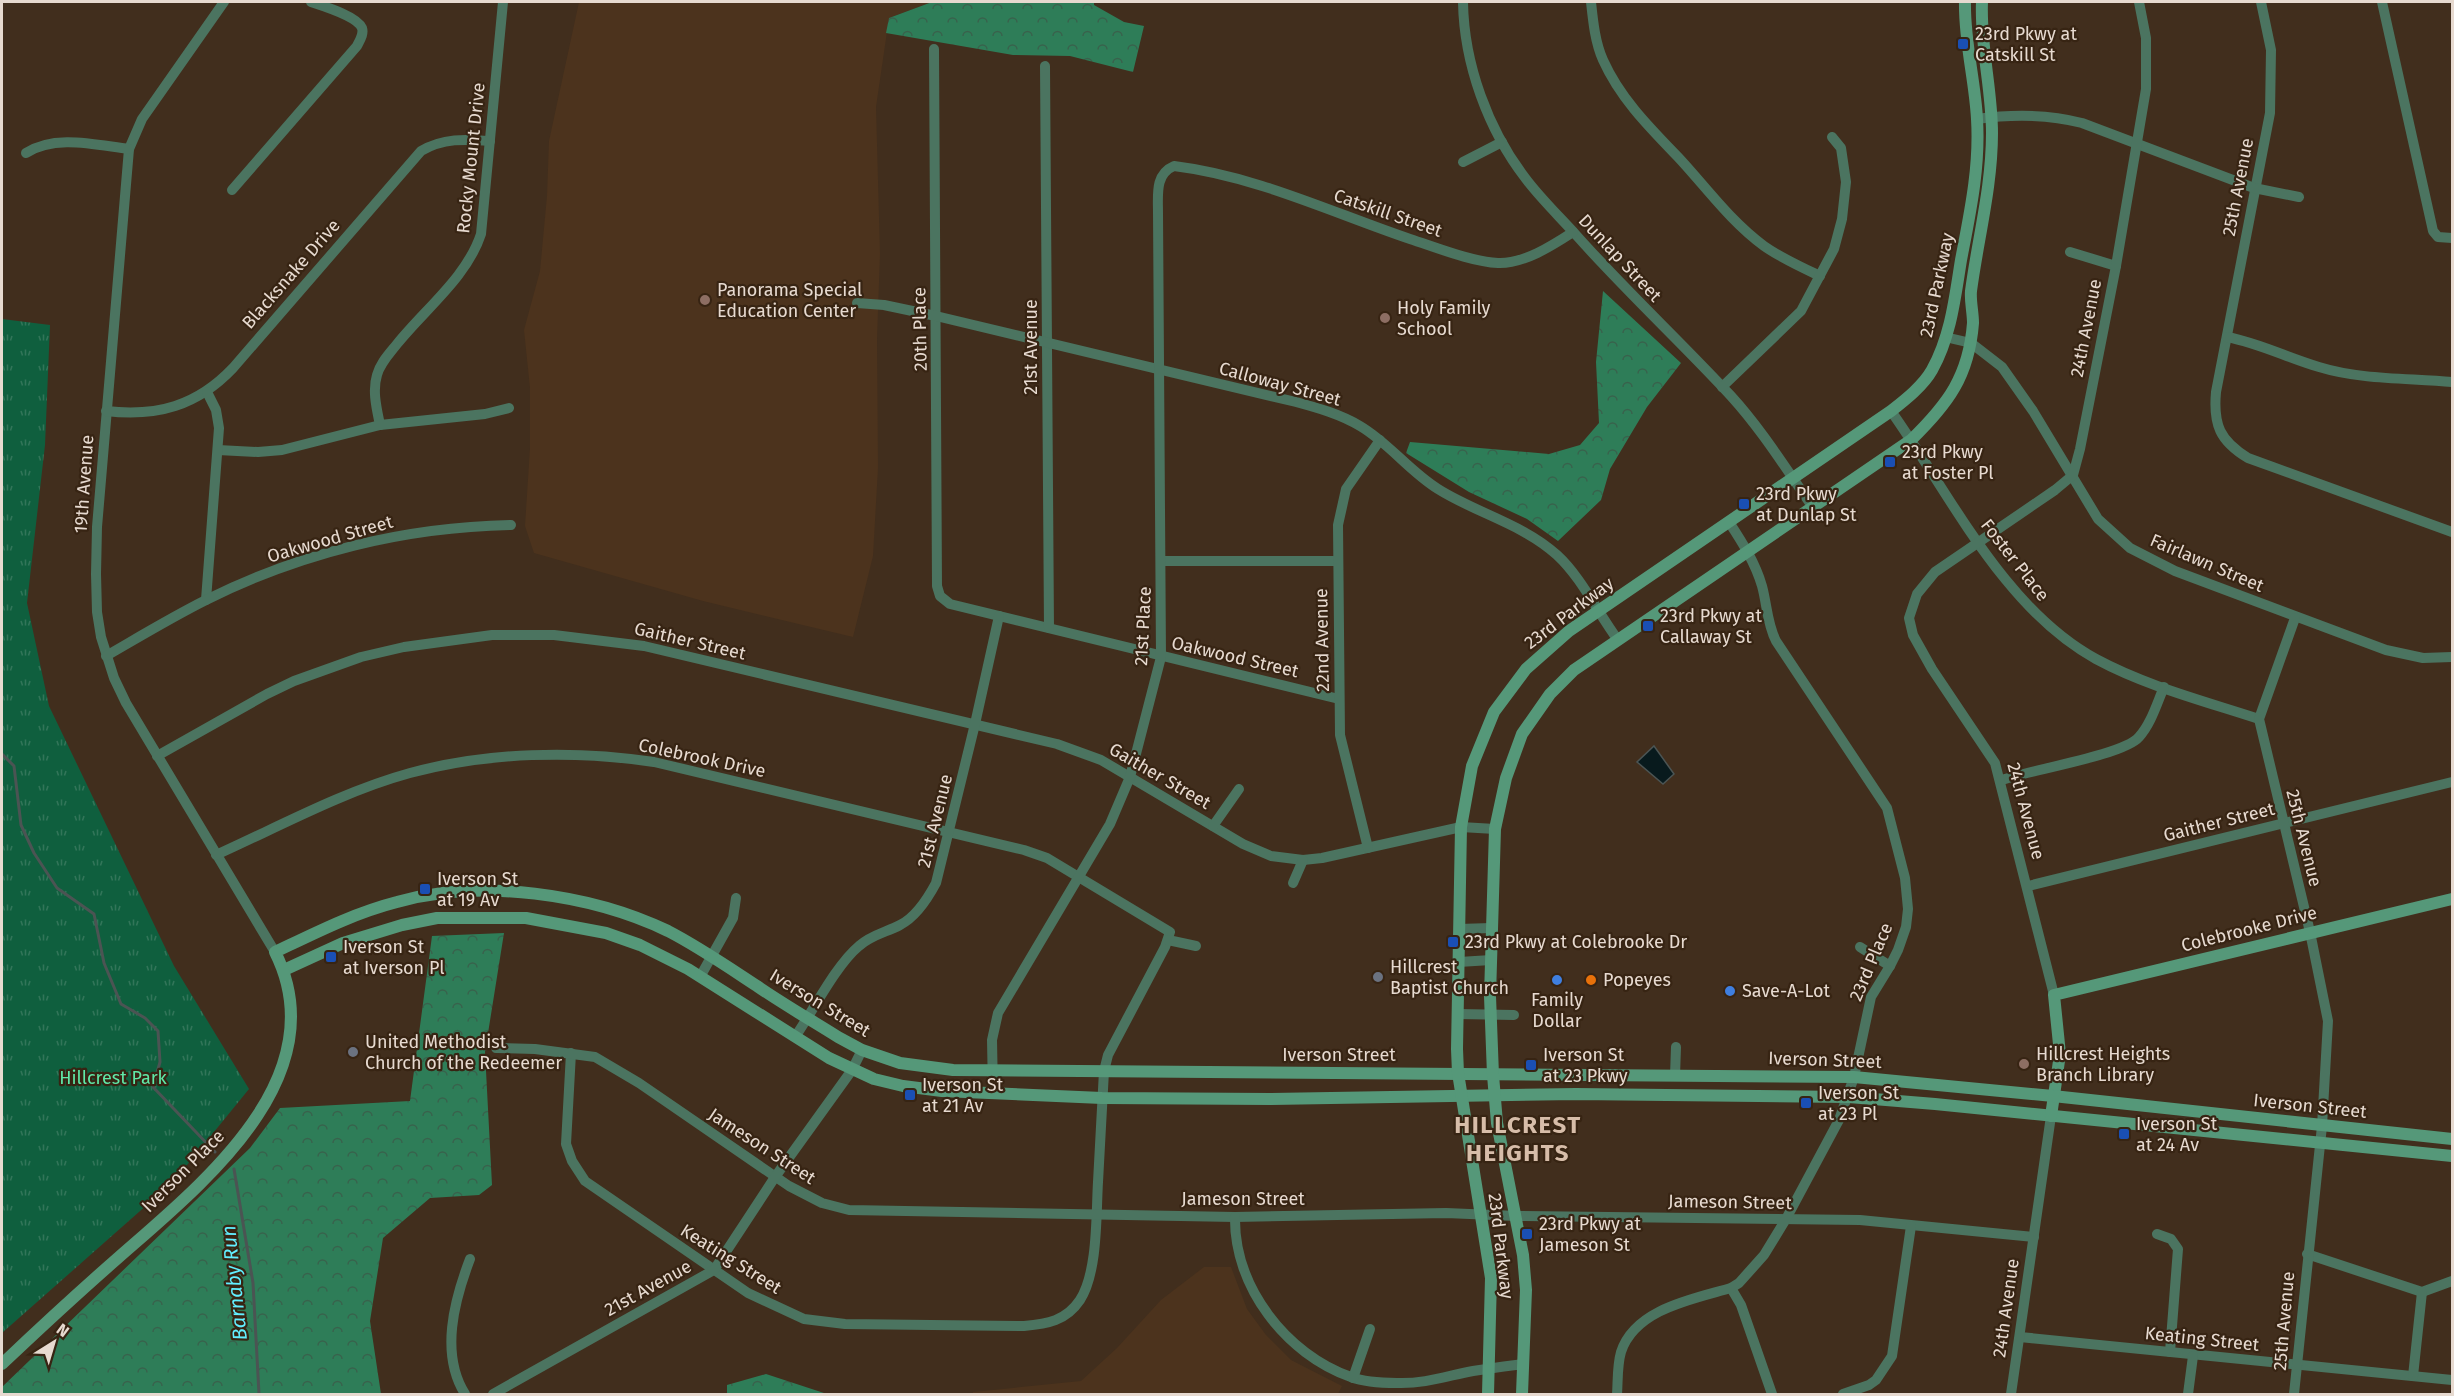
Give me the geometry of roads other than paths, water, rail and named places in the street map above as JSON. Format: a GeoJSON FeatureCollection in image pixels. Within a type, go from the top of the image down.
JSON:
{"type":"FeatureCollection","features":[{"type":"Feature","properties":{"kind":"main road","name":"23rd Parkway"},"geometry":{"type":"LineString","coordinates":[[1488,1395],[1491,1284],[1458,1073],[1461,828],[1472,766],[1494,712],[1526,669],[1539,656],[1597,611],[1891,411],[1931,372],[1946,337],[1978,157],[1977,119],[1965,2]]}},
{"type":"Feature","properties":{"kind":"main road","name":"23rd Parkway"},"geometry":{"type":"LineString","coordinates":[[1522,1395],[1526,1290],[1516,1216],[1497,1123],[1490,1014],[1495,829],[1513,754],[1529,722],[1550,694],[1574,670],[1911,440],[1950,397],[1965,367],[1971,344],[1973,320],[1971,294],[1990,182],[1992,117],[1982,2]]}},
{"type":"Feature","properties":{"kind":"main road","name":"Iverson Street"},"geometry":{"type":"LineString","coordinates":[[275,952],[347,919],[398,901],[448,893],[495,891],[567,899],[621,912],[668,931],[862,1050],[910,1065],[993,1071],[1854,1077],[2452,1139]]}},
{"type":"Feature","properties":{"kind":"main road","name":"Colebrooke Drive"},"geometry":{"type":"LineString","coordinates":[[2054,995],[2452,899]]}},
{"type":"Feature","properties":{"kind":"main road","name":"Iverson Street"},"geometry":{"type":"LineString","coordinates":[[284,970],[343,943],[402,925],[437,918],[526,918],[606,933],[655,952],[852,1070],[903,1086],[942,1091],[1102,1098],[1283,1099],[1576,1094],[1848,1097],[2452,1156]]}},
{"type":"Feature","properties":{"kind":"main road","name":"Iverson Place"},"geometry":{"type":"LineString","coordinates":[[2,1364],[190,1193],[258,1117],[273,1091],[288,1042],[290,994],[284,970],[275,952]]}},
{"type":"Feature","properties":{"kind":"main road","name":"24th Avenue"},"geometry":{"type":"LineString","coordinates":[[2051,1116],[2060,1054],[2054,995]]}},
{"type":"Feature","properties":{"kind":"street","name":"19th Avenue"},"geometry":{"type":"LineString","coordinates":[[224,2],[142,119],[129,149],[106,411],[96,574],[97,612],[106,656],[126,703],[275,952]]}},
{"type":"Feature","properties":{"kind":"street"},"geometry":{"type":"LineString","coordinates":[[232,190],[357,46],[363,35],[362,27],[356,20],[311,2]]}},
{"type":"Feature","properties":{"kind":"street","name":"Rocky Mount Drive"},"geometry":{"type":"LineString","coordinates":[[380,425],[376,379],[380,368],[408,330],[468,263],[478,243],[483,224],[503,2]]}},
{"type":"Feature","properties":{"kind":"street","name":"Dunlap Street"},"geometry":{"type":"LineString","coordinates":[[1463,2],[1465,30],[1478,87],[1502,142],[1524,177],[1617,281],[1722,387],[1763,433],[1812,506]]}},
{"type":"Feature","properties":{"kind":"street"},"geometry":{"type":"LineString","coordinates":[[1591,2],[1595,30],[1603,59],[1631,107],[1744,229],[1785,260],[1820,276]]}},
{"type":"Feature","properties":{"kind":"street","name":"24th Avenue"},"geometry":{"type":"LineString","coordinates":[[2054,995],[2001,780],[1988,750],[1921,650],[1913,635],[1909,618],[1914,598],[1926,582],[1942,567],[2055,490],[2073,475],[2116,266],[2146,89],[2147,60],[2139,2]]}},
{"type":"Feature","properties":{"kind":"street","name":"25th Avenue"},"geometry":{"type":"LineString","coordinates":[[2262,2],[2271,50],[2270,113],[2219,379],[2215,413],[2222,434],[2235,450],[2248,458],[2452,531]]}},
{"type":"Feature","properties":{"kind":"street"},"geometry":{"type":"LineString","coordinates":[[2382,2],[2433,231],[2438,237],[2452,238]]}},
{"type":"Feature","properties":{"kind":"street","name":"20th Place"},"geometry":{"type":"LineString","coordinates":[[934,49],[937,586],[940,596],[950,604]]}},
{"type":"Feature","properties":{"kind":"street","name":"21st Avenue"},"geometry":{"type":"LineString","coordinates":[[1045,66],[1049,628]]}},
{"type":"Feature","properties":{"kind":"street"},"geometry":{"type":"LineString","coordinates":[[1977,119],[2033,115],[2060,117],[2138,143],[2254,188],[2299,197]]}},
{"type":"Feature","properties":{"kind":"street"},"geometry":{"type":"LineString","coordinates":[[1722,387],[1801,310],[1834,249],[1842,219],[1846,182],[1841,148],[1832,137]]}},
{"type":"Feature","properties":{"kind":"street","name":"Blacksnake Drive"},"geometry":{"type":"LineString","coordinates":[[106,411],[153,412],[176,406],[207,392],[233,368],[421,151],[438,143],[454,140],[490,141]]}},
{"type":"Feature","properties":{"kind":"street"},"geometry":{"type":"LineString","coordinates":[[1463,162],[1502,142]]}},
{"type":"Feature","properties":{"kind":"street"},"geometry":{"type":"LineString","coordinates":[[26,153],[37,146],[51,143],[129,149]]}},
{"type":"Feature","properties":{"kind":"street","name":"21st Place"},"geometry":{"type":"LineString","coordinates":[[993,1092],[992,1040],[998,1013],[1110,824],[1130,777],[1161,657],[1159,183],[1162,174],[1171,167],[1190,169]]}},
{"type":"Feature","properties":{"kind":"street","name":"Catskill Street"},"geometry":{"type":"LineString","coordinates":[[1190,169],[1236,179],[1288,195],[1403,236],[1484,261],[1506,262],[1521,259],[1574,232]]}},
{"type":"Feature","properties":{"kind":"street","name":"24th Avenue"},"geometry":{"type":"LineString","coordinates":[[2070,252],[2116,266]]}},
{"type":"Feature","properties":{"kind":"street","name":"Calloway Street"},"geometry":{"type":"LineString","coordinates":[[857,303],[885,305],[936,316],[1158,368],[1336,414],[1360,426],[1380,440],[1438,489],[1542,543],[1571,569],[1618,640]]}},
{"type":"Feature","properties":{"kind":"street"},"geometry":{"type":"LineString","coordinates":[[1946,337],[1971,344]]}},
{"type":"Feature","properties":{"kind":"street"},"geometry":{"type":"LineString","coordinates":[[2227,337],[2252,342],[2319,367],[2343,373],[2452,382]]}},
{"type":"Feature","properties":{"kind":"street","name":"Fairlawn Street"},"geometry":{"type":"LineString","coordinates":[[1971,344],[1987,354],[2011,378],[2073,475],[2098,519],[2130,548],[2175,571],[2295,618],[2396,654],[2423,658],[2452,657]]}},
{"type":"Feature","properties":{"kind":"street"},"geometry":{"type":"LineString","coordinates":[[206,600],[218,450],[218,417],[207,392]]}},
{"type":"Feature","properties":{"kind":"street"},"geometry":{"type":"LineString","coordinates":[[218,450],[258,452],[282,450],[380,425],[485,414],[509,408]]}},
{"type":"Feature","properties":{"kind":"street","name":"Foster Place"},"geometry":{"type":"LineString","coordinates":[[1891,411],[1979,542],[2023,600],[2054,629],[2095,658],[2164,687],[2259,718]]}},
{"type":"Feature","properties":{"kind":"street","name":"22nd Avenue"},"geometry":{"type":"LineString","coordinates":[[1368,848],[1344,753],[1339,699],[1338,525],[1346,489],[1380,440]]}},
{"type":"Feature","properties":{"kind":"street","name":"23rd Place"},"geometry":{"type":"LineString","coordinates":[[1617,1395],[1619,1359],[1622,1349],[1643,1323],[1655,1314],[1678,1303],[1731,1288],[1756,1265],[1786,1219],[1839,1120],[1854,1077],[1871,997],[1890,966],[1906,927],[1908,909],[1905,878],[1887,808],[1773,636],[1760,581],[1748,550],[1729,522]]}},
{"type":"Feature","properties":{"kind":"street","name":"Oakwood Street"},"geometry":{"type":"LineString","coordinates":[[106,656],[206,600],[274,570],[309,558],[380,539],[476,526],[511,525]]}},
{"type":"Feature","properties":{"kind":"street"},"geometry":{"type":"LineString","coordinates":[[1162,561],[1337,561]]}},
{"type":"Feature","properties":{"kind":"street","name":"Oakwood Street"},"geometry":{"type":"LineString","coordinates":[[950,604],[1339,699]]}},
{"type":"Feature","properties":{"kind":"street","name":"21st Avenue"},"geometry":{"type":"LineString","coordinates":[[795,1037],[857,947],[910,919],[925,900],[937,879],[950,833],[999,616]]}},
{"type":"Feature","properties":{"kind":"street"},"geometry":{"type":"LineString","coordinates":[[2259,718],[2295,618]]}},
{"type":"Feature","properties":{"kind":"street","name":"Gaither Street"},"geometry":{"type":"LineString","coordinates":[[157,756],[267,694],[294,681],[350,661],[404,647],[492,635],[554,634],[644,646],[975,724],[1079,751],[1130,777],[1259,852],[1284,859],[1322,858],[1461,828],[1495,829]]}},
{"type":"Feature","properties":{"kind":"street"},"geometry":{"type":"LineString","coordinates":[[2001,780],[2132,744],[2141,735],[2164,687]]}},
{"type":"Feature","properties":{"kind":"street","name":"25th Avenue"},"geometry":{"type":"LineString","coordinates":[[2259,718],[2282,824],[2310,932],[2328,1020],[2322,1126],[2294,1395]]}},
{"type":"Feature","properties":{"kind":"street","name":"Colebrook Drive"},"geometry":{"type":"LineString","coordinates":[[216,855],[353,794],[408,773],[459,762],[515,756],[628,758],[654,762],[1024,850],[1047,858],[1080,876],[1169,936],[1196,946]]}},
{"type":"Feature","properties":{"kind":"street","name":"Gaither Street"},"geometry":{"type":"LineString","coordinates":[[2028,886],[2452,782]]}},
{"type":"Feature","properties":{"kind":"street","name":"Gaither Street"},"geometry":{"type":"LineString","coordinates":[[1213,826],[1239,789]]}},
{"type":"Feature","properties":{"kind":"street"},"geometry":{"type":"LineString","coordinates":[[1293,883],[1303,860]]}},
{"type":"Feature","properties":{"kind":"street"},"geometry":{"type":"LineString","coordinates":[[700,977],[733,918],[736,898]]}},
{"type":"Feature","properties":{"kind":"street"},"geometry":{"type":"LineString","coordinates":[[1459,929],[1491,928]]}},
{"type":"Feature","properties":{"kind":"street"},"geometry":{"type":"LineString","coordinates":[[1096,1214],[1104,1071],[1108,1055],[1169,936]]}},
{"type":"Feature","properties":{"kind":"street"},"geometry":{"type":"LineString","coordinates":[[1860,947],[1890,966]]}},
{"type":"Feature","properties":{"kind":"street"},"geometry":{"type":"LineString","coordinates":[[1459,962],[1491,960]]}},
{"type":"Feature","properties":{"kind":"street"},"geometry":{"type":"LineString","coordinates":[[1458,1014],[1514,1015]]}},
{"type":"Feature","properties":{"kind":"street"},"geometry":{"type":"LineString","coordinates":[[1675,1076],[1676,1047]]}},
{"type":"Feature","properties":{"kind":"street","name":"Jameson Street"},"geometry":{"type":"LineString","coordinates":[[496,1048],[571,1053],[595,1057],[615,1067],[808,1197],[849,1210],[1235,1216],[1480,1214],[1860,1220],[2034,1237]]}},
{"type":"Feature","properties":{"kind":"street","name":"21st Avenue"},"geometry":{"type":"LineString","coordinates":[[493,1395],[714,1269],[852,1070],[862,1050]]}},
{"type":"Feature","properties":{"kind":"street","name":"Keating Street"},"geometry":{"type":"LineString","coordinates":[[571,1053],[565,1136],[567,1150],[585,1181],[748,1293],[804,1319],[845,1324],[1024,1326],[1047,1324],[1059,1320],[1081,1299],[1090,1274],[1096,1214]]}},
{"type":"Feature","properties":{"kind":"street","name":"24th Avenue"},"geometry":{"type":"LineString","coordinates":[[2011,1395],[2051,1116]]}},
{"type":"Feature","properties":{"kind":"street"},"geometry":{"type":"LineString","coordinates":[[1235,1216],[1235,1237],[1253,1291],[1284,1333],[1318,1361],[1353,1378],[1396,1383],[1416,1383],[1490,1368],[1523,1364]]}},
{"type":"Feature","properties":{"kind":"street"},"geometry":{"type":"LineString","coordinates":[[1844,1395],[1876,1380],[1892,1356],[1911,1226]]}},
{"type":"Feature","properties":{"kind":"street"},"geometry":{"type":"LineString","coordinates":[[2157,1234],[2171,1239],[2178,1249],[2170,1352]]}},
{"type":"Feature","properties":{"kind":"street"},"geometry":{"type":"LineString","coordinates":[[2307,1254],[2422,1292],[2452,1281]]}},
{"type":"Feature","properties":{"kind":"street"},"geometry":{"type":"LineString","coordinates":[[465,1395],[454,1370],[452,1336],[460,1286],[470,1259]]}},
{"type":"Feature","properties":{"kind":"street"},"geometry":{"type":"LineString","coordinates":[[1731,1288],[1741,1305],[1772,1395]]}},
{"type":"Feature","properties":{"kind":"street"},"geometry":{"type":"LineString","coordinates":[[2413,1376],[2422,1292]]}},
{"type":"Feature","properties":{"kind":"street"},"geometry":{"type":"LineString","coordinates":[[1353,1378],[1370,1329]]}},
{"type":"Feature","properties":{"kind":"street","name":"Keating Street"},"geometry":{"type":"LineString","coordinates":[[2020,1337],[2452,1380]]}},
{"type":"Feature","properties":{"kind":"street"},"geometry":{"type":"LineString","coordinates":[[2188,1395],[2193,1356]]}},
{"type":"Feature","properties":{"kind":"waterway","name":"Barnaby Run"},"geometry":{"type":"LineString","coordinates":[[2,754],[14,766],[21,825],[34,853],[57,888],[94,914],[104,963],[121,1004],[145,1018],[158,1031],[160,1062],[153,1087],[215,1152]]}},
{"type":"Feature","properties":{"kind":"waterway","name":"Barnaby Run"},"geometry":{"type":"LineString","coordinates":[[234,1169],[253,1283],[259,1394]]}},
{"type":"Feature","properties":{"kind":"place","name":"23rd Pkwy at Catskill St"},"geometry":{"type":"Point","coordinates":[1963,44]}},
{"type":"Feature","properties":{"kind":"place","name":"Panorama Special Education Center"},"geometry":{"type":"Point","coordinates":[705,300]}},
{"type":"Feature","properties":{"kind":"place","name":"Holy Family School"},"geometry":{"type":"Point","coordinates":[1385,318]}},
{"type":"Feature","properties":{"kind":"place","name":"23rd Pkwy at Foster Pl"},"geometry":{"type":"Point","coordinates":[1890,462]}},
{"type":"Feature","properties":{"kind":"place","name":"23rd Pkwy at Dunlap St"},"geometry":{"type":"Point","coordinates":[1744,504]}},
{"type":"Feature","properties":{"kind":"place","name":"23rd Pkwy at Callaway St"},"geometry":{"type":"Point","coordinates":[1648,626]}},
{"type":"Feature","properties":{"kind":"place","name":"Iverson St at 19 Av"},"geometry":{"type":"Point","coordinates":[425,889]}},
{"type":"Feature","properties":{"kind":"place","name":"23rd Pkwy at Colebrooke Dr"},"geometry":{"type":"Point","coordinates":[1453,942]}},
{"type":"Feature","properties":{"kind":"place","name":"Iverson St at Iverson Pl"},"geometry":{"type":"Point","coordinates":[331,957]}},
{"type":"Feature","properties":{"kind":"place","name":"Hillcrest Baptist Church"},"geometry":{"type":"Point","coordinates":[1378,977]}},
{"type":"Feature","properties":{"kind":"place","name":"Family Dollar"},"geometry":{"type":"Point","coordinates":[1557,980]}},
{"type":"Feature","properties":{"kind":"place","name":"Popeyes"},"geometry":{"type":"Point","coordinates":[1591,980]}},
{"type":"Feature","properties":{"kind":"place","name":"Save-A-Lot"},"geometry":{"type":"Point","coordinates":[1730,991]}},
{"type":"Feature","properties":{"kind":"place","name":"United Methodist Church of the Redeemer"},"geometry":{"type":"Point","coordinates":[353,1052]}},
{"type":"Feature","properties":{"kind":"place","name":"Hillcrest Heights Branch Library"},"geometry":{"type":"Point","coordinates":[2024,1064]}},
{"type":"Feature","properties":{"kind":"place","name":"Iverson St at 23 Pkwy"},"geometry":{"type":"Point","coordinates":[1531,1065]}},
{"type":"Feature","properties":{"kind":"place","name":"Iverson St at 21 Av"},"geometry":{"type":"Point","coordinates":[910,1095]}},
{"type":"Feature","properties":{"kind":"place","name":"Iverson St at 23 Pl"},"geometry":{"type":"Point","coordinates":[1806,1103]}},
{"type":"Feature","properties":{"kind":"place","name":"Iverson St at 24 Av"},"geometry":{"type":"Point","coordinates":[2124,1134]}},
{"type":"Feature","properties":{"kind":"place","name":"23rd Pkwy at Jameson St"},"geometry":{"type":"Point","coordinates":[1527,1234]}},
{"type":"Feature","properties":{"kind":"district","name":"HILLCREST HEIGHTS"},"geometry":{"type":"Point","coordinates":[1518,1139]}},
{"type":"Feature","properties":{"kind":"park label","name":"Hillcrest Park"},"geometry":{"type":"Point","coordinates":[113,1078]}}]}
